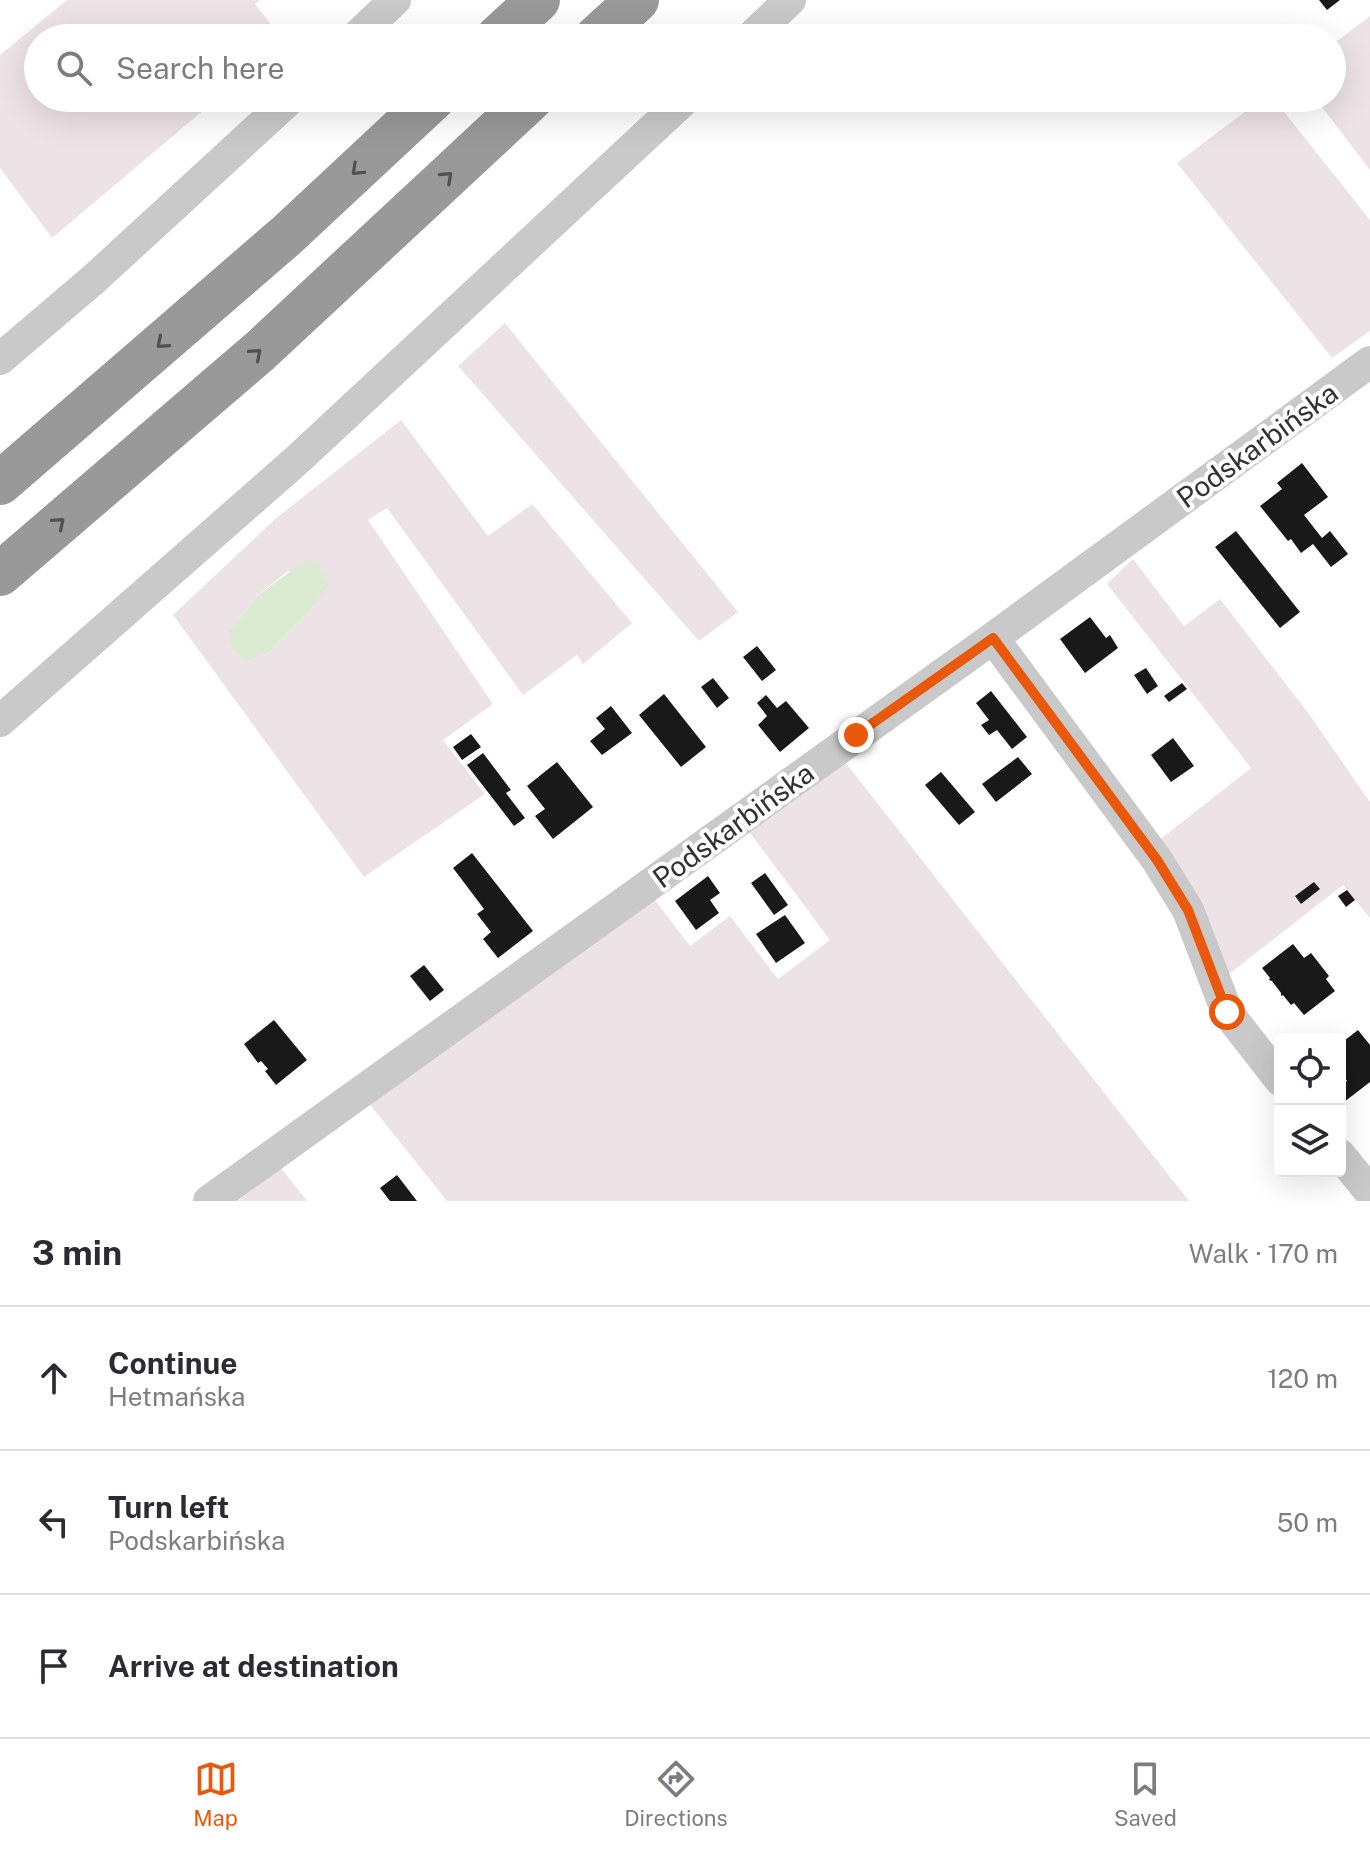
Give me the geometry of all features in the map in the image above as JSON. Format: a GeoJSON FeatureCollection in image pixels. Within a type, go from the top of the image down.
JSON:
{"type":"FeatureCollection","features":[{"type":"Feature","properties":{"kind":"highway"},"geometry":{"type":"LineString","coordinates":[[512,24],[538,0]]}},
{"type":"Feature","properties":{"kind":"highway"},"geometry":{"type":"LineString","coordinates":[[611,24],[637,0]]}},
{"type":"Feature","properties":{"kind":"highway"},"geometry":{"type":"LineString","coordinates":[[0,483],[286,236],[419,112]]}},
{"type":"Feature","properties":{"kind":"highway"},"geometry":{"type":"LineString","coordinates":[[0,574],[260,351],[517,112]]}},
{"type":"Feature","properties":{"kind":"street"},"geometry":{"type":"LineString","coordinates":[[370,24],[395,0]]}},
{"type":"Feature","properties":{"kind":"street"},"geometry":{"type":"LineString","coordinates":[[765,24],[790,0]]}},
{"type":"Feature","properties":{"kind":"street"},"geometry":{"type":"LineString","coordinates":[[0,359],[94,279],[276,112]]}},
{"type":"Feature","properties":{"kind":"street"},"geometry":{"type":"LineString","coordinates":[[0,721],[297,460],[671,112]]}},
{"type":"Feature","properties":{"kind":"street","name":"Podskarbińska"},"geometry":{"type":"LineString","coordinates":[[209,1201],[993,638],[1370,362]]}},
{"type":"Feature","properties":{"kind":"street"},"geometry":{"type":"LineString","coordinates":[[993,638],[1157,860],[1188,910],[1227,1012],[1274,1072]]}},
{"type":"Feature","properties":{"kind":"street"},"geometry":{"type":"LineString","coordinates":[[1346,1162],[1370,1192]]}},
{"type":"Feature","properties":{"kind":"shaded area"},"geometry":{"type":"Polygon","coordinates":[[[67,0],[260,0],[255,4],[271,24],[38,24],[67,0]]]}},
{"type":"Feature","properties":{"kind":"shaded area"},"geometry":{"type":"Polygon","coordinates":[[[1370,16],[1370,170],[1326,112],[1346,112],[1346,34],[1370,16]]]}},
{"type":"Feature","properties":{"kind":"shaded area"},"geometry":{"type":"Polygon","coordinates":[[[24,35],[24,112],[201,112],[52,238],[0,168],[0,55],[24,35]]]}},
{"type":"Feature","properties":{"kind":"shaded area"},"geometry":{"type":"Polygon","coordinates":[[[1244,112],[1284,112],[1370,220],[1370,331],[1332,358],[1177,163],[1244,112]]]}},
{"type":"Feature","properties":{"kind":"shaded area"},"geometry":{"type":"Polygon","coordinates":[[[505,323],[738,612],[699,641],[458,366],[505,323]]]}},
{"type":"Feature","properties":{"kind":"shaded area"},"geometry":{"type":"Polygon","coordinates":[[[401,420],[488,536],[532,504],[632,623],[583,664],[577,655],[523,695],[387,508],[368,520],[493,704],[443,740],[485,794],[364,877],[173,615],[275,519],[401,420]],[[288,571],[257,596],[229,630],[270,651],[310,611],[330,582],[288,571]]]}},
{"type":"Feature","properties":{"kind":"shaded area"},"geometry":{"type":"Polygon","coordinates":[[[1133,559],[1184,626],[1220,599],[1309,714],[1370,802],[1370,918],[1343,885],[1229,974],[1158,841],[1251,768],[1107,584],[1133,559]]]}},
{"type":"Feature","properties":{"kind":"shaded area"},"geometry":{"type":"Polygon","coordinates":[[[304,561],[315,561],[330,583],[310,611],[270,651],[245,661],[232,647],[229,630],[257,596],[304,561]]]}},
{"type":"Feature","properties":{"kind":"shaded area"},"geometry":{"type":"Polygon","coordinates":[[[842,758],[1189,1201],[447,1201],[368,1102],[654,899],[690,946],[730,916],[778,979],[830,940],[747,829],[842,758]]]}},
{"type":"Feature","properties":{"kind":"shaded area"},"geometry":{"type":"Polygon","coordinates":[[[281,1168],[307,1201],[237,1201],[281,1168]]]}},
{"type":"Feature","properties":{"kind":"building"},"geometry":{"type":"Polygon","coordinates":[[[1319,0],[1340,0],[1327,10],[1319,0]]]}},
{"type":"Feature","properties":{"kind":"building"},"geometry":{"type":"Polygon","coordinates":[[[1302,463],[1328,497],[1304,515],[1322,538],[1330,531],[1348,554],[1331,567],[1313,544],[1301,553],[1260,506],[1282,489],[1277,483],[1302,463]]]}},
{"type":"Feature","properties":{"kind":"building"},"geometry":{"type":"Polygon","coordinates":[[[1236,531],[1300,612],[1280,628],[1215,547],[1236,531]]]}},
{"type":"Feature","properties":{"kind":"building"},"geometry":{"type":"Polygon","coordinates":[[[1090,617],[1106,638],[1110,635],[1118,648],[1085,673],[1060,639],[1090,617]]]}},
{"type":"Feature","properties":{"kind":"building"},"geometry":{"type":"Polygon","coordinates":[[[757,646],[776,670],[762,681],[743,657],[757,646]]]}},
{"type":"Feature","properties":{"kind":"building"},"geometry":{"type":"Polygon","coordinates":[[[1146,668],[1158,686],[1147,694],[1134,675],[1146,668]]]}},
{"type":"Feature","properties":{"kind":"building"},"geometry":{"type":"Polygon","coordinates":[[[713,678],[729,698],[717,708],[701,687],[713,678]]]}},
{"type":"Feature","properties":{"kind":"building"},"geometry":{"type":"Polygon","coordinates":[[[1182,683],[1187,689],[1169,702],[1164,696],[1182,683]]]}},
{"type":"Feature","properties":{"kind":"building"},"geometry":{"type":"Polygon","coordinates":[[[991,691],[1027,737],[1012,749],[997,730],[989,735],[981,725],[989,720],[976,703],[991,691]]]}},
{"type":"Feature","properties":{"kind":"building"},"geometry":{"type":"Polygon","coordinates":[[[664,694],[706,747],[681,767],[639,715],[664,694]]]}},
{"type":"Feature","properties":{"kind":"building"},"geometry":{"type":"Polygon","coordinates":[[[766,695],[777,708],[786,701],[809,728],[780,752],[758,725],[767,716],[757,703],[766,695]]]}},
{"type":"Feature","properties":{"kind":"building"},"geometry":{"type":"Polygon","coordinates":[[[611,706],[632,733],[602,755],[590,741],[605,729],[596,718],[611,706]]]}},
{"type":"Feature","properties":{"kind":"building"},"geometry":{"type":"Polygon","coordinates":[[[471,734],[481,747],[462,760],[453,747],[471,734]]]}},
{"type":"Feature","properties":{"kind":"building"},"geometry":{"type":"Polygon","coordinates":[[[1173,738],[1194,766],[1171,782],[1151,755],[1173,738]]]}},
{"type":"Feature","properties":{"kind":"building"},"geometry":{"type":"Polygon","coordinates":[[[483,753],[511,790],[506,793],[525,818],[514,826],[467,765],[483,753]]]}},
{"type":"Feature","properties":{"kind":"building"},"geometry":{"type":"Polygon","coordinates":[[[1018,757],[1032,774],[996,802],[982,784],[1018,757]]]}},
{"type":"Feature","properties":{"kind":"building"},"geometry":{"type":"Polygon","coordinates":[[[557,762],[593,807],[553,839],[535,816],[545,809],[527,786],[557,762]]]}},
{"type":"Feature","properties":{"kind":"building"},"geometry":{"type":"Polygon","coordinates":[[[941,772],[975,812],[959,825],[925,785],[941,772]]]}},
{"type":"Feature","properties":{"kind":"building"},"geometry":{"type":"Polygon","coordinates":[[[472,853],[533,931],[498,958],[483,939],[491,932],[477,914],[484,909],[453,868],[472,853]]]}},
{"type":"Feature","properties":{"kind":"building"},"geometry":{"type":"Polygon","coordinates":[[[765,873],[788,905],[774,915],[751,883],[765,873]]]}},
{"type":"Feature","properties":{"kind":"building"},"geometry":{"type":"Polygon","coordinates":[[[708,876],[720,893],[710,900],[719,913],[696,930],[675,901],[708,876]]]}},
{"type":"Feature","properties":{"kind":"building"},"geometry":{"type":"Polygon","coordinates":[[[1314,882],[1320,889],[1301,904],[1295,896],[1314,882]]]}},
{"type":"Feature","properties":{"kind":"building"},"geometry":{"type":"Polygon","coordinates":[[[1347,890],[1355,900],[1346,907],[1338,896],[1347,890]]]}},
{"type":"Feature","properties":{"kind":"building"},"geometry":{"type":"Polygon","coordinates":[[[785,915],[805,943],[776,963],[756,934],[785,915]]]}},
{"type":"Feature","properties":{"kind":"building"},"geometry":{"type":"Polygon","coordinates":[[[1293,944],[1304,958],[1311,953],[1329,976],[1326,979],[1335,991],[1304,1015],[1294,1003],[1291,1005],[1281,996],[1262,968],[1293,944]]]}},
{"type":"Feature","properties":{"kind":"building"},"geometry":{"type":"Polygon","coordinates":[[[424,965],[444,990],[430,1001],[410,976],[424,965]]]}},
{"type":"Feature","properties":{"kind":"building"},"geometry":{"type":"Polygon","coordinates":[[[274,1020],[307,1060],[276,1085],[265,1071],[268,1069],[261,1061],[258,1063],[244,1044],[274,1020]]]}},
{"type":"Feature","properties":{"kind":"building"},"geometry":{"type":"Polygon","coordinates":[[[1358,1030],[1370,1045],[1370,1082],[1346,1100],[1347,1081],[1346,1039],[1358,1030]]]}},
{"type":"Feature","properties":{"kind":"building"},"geometry":{"type":"Polygon","coordinates":[[[397,1175],[417,1201],[390,1201],[380,1188],[397,1175]]]}},
{"type":"Feature","properties":{"kind":"route"},"geometry":{"type":"LineString","coordinates":[[856,735],[993,638],[1157,860],[1188,910],[1227,1012]]}}]}
